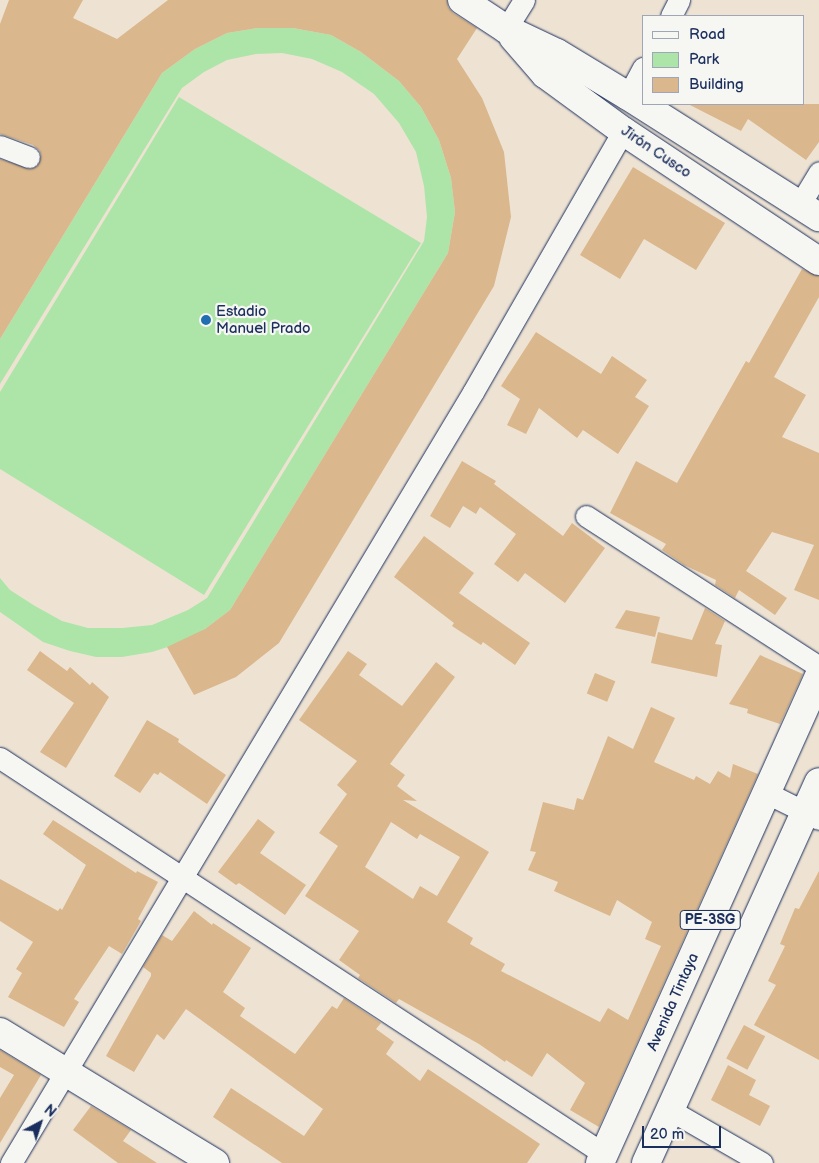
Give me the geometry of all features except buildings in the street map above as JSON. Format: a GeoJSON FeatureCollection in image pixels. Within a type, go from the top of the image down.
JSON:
{"type":"FeatureCollection","features":[{"type":"Feature","properties":{"kind":"main road","name":"Jirón Cusco"},"geometry":{"type":"LineString","coordinates":[[462,0],[506,29],[557,53],[642,105]]}},
{"type":"Feature","properties":{"kind":"main road","name":"Jirón Cusco"},"geometry":{"type":"LineString","coordinates":[[506,29],[545,74],[623,131],[819,261]]}},
{"type":"Feature","properties":{"kind":"main road","name":"Jirón Cusco"},"geometry":{"type":"LineString","coordinates":[[642,105],[809,210]]}},
{"type":"Feature","properties":{"kind":"main road","name":"Avenida Tintaya"},"geometry":{"type":"LineString","coordinates":[[602,1159],[819,676]]}},
{"type":"Feature","properties":{"kind":"main road","name":"PE-3SG"},"geometry":{"type":"LineString","coordinates":[[646,1163],[812,816],[819,782]]}},
{"type":"Feature","properties":{"kind":"main road"},"geometry":{"type":"LineString","coordinates":[[0,1032],[215,1163]]}},
{"type":"Feature","properties":{"kind":"street"},"geometry":{"type":"LineString","coordinates":[[506,29],[524,0]]}},
{"type":"Feature","properties":{"kind":"street"},"geometry":{"type":"LineString","coordinates":[[671,15],[679,0]]}},
{"type":"Feature","properties":{"kind":"street"},"geometry":{"type":"LineString","coordinates":[[628,96],[642,70]]}},
{"type":"Feature","properties":{"kind":"street"},"geometry":{"type":"LineString","coordinates":[[12,1163],[473,392],[623,131]]}},
{"type":"Feature","properties":{"kind":"street"},"geometry":{"type":"LineString","coordinates":[[0,146],[29,157]]}},
{"type":"Feature","properties":{"kind":"street"},"geometry":{"type":"LineString","coordinates":[[809,210],[819,172]]}},
{"type":"Feature","properties":{"kind":"street"},"geometry":{"type":"LineString","coordinates":[[586,516],[819,667]]}},
{"type":"Feature","properties":{"kind":"street"},"geometry":{"type":"LineString","coordinates":[[0,758],[183,877],[602,1159]]}},
{"type":"Feature","properties":{"kind":"street"},"geometry":{"type":"LineString","coordinates":[[766,793],[812,816]]}},
{"type":"Feature","properties":{"kind":"street"},"geometry":{"type":"LineString","coordinates":[[670,1110],[762,1163]]}},
{"type":"Feature","properties":{"kind":"green space"},"geometry":{"type":"Polygon","coordinates":[[[258,28],[293,28],[331,35],[361,52],[399,81],[421,107],[439,140],[451,178],[455,212],[448,253],[230,610],[205,629],[180,643],[152,652],[122,657],[96,657],[70,651],[43,642],[0,612],[0,578],[10,590],[35,606],[62,621],[88,628],[122,628],[152,625],[188,610],[207,598],[424,241],[427,217],[424,186],[416,152],[399,123],[374,94],[342,72],[312,59],[282,53],[256,54],[227,60],[204,72],[182,88],[0,384],[0,339],[162,73],[195,49],[227,33],[258,28]]]}},
{"type":"Feature","properties":{"kind":"green space"},"geometry":{"type":"Polygon","coordinates":[[[179,97],[421,243],[204,595],[0,469],[0,392],[179,97]]]}},
{"type":"Feature","properties":{"kind":"place","name":"Estadio Manuel Prado"},"geometry":{"type":"Point","coordinates":[206,320]}}]}
